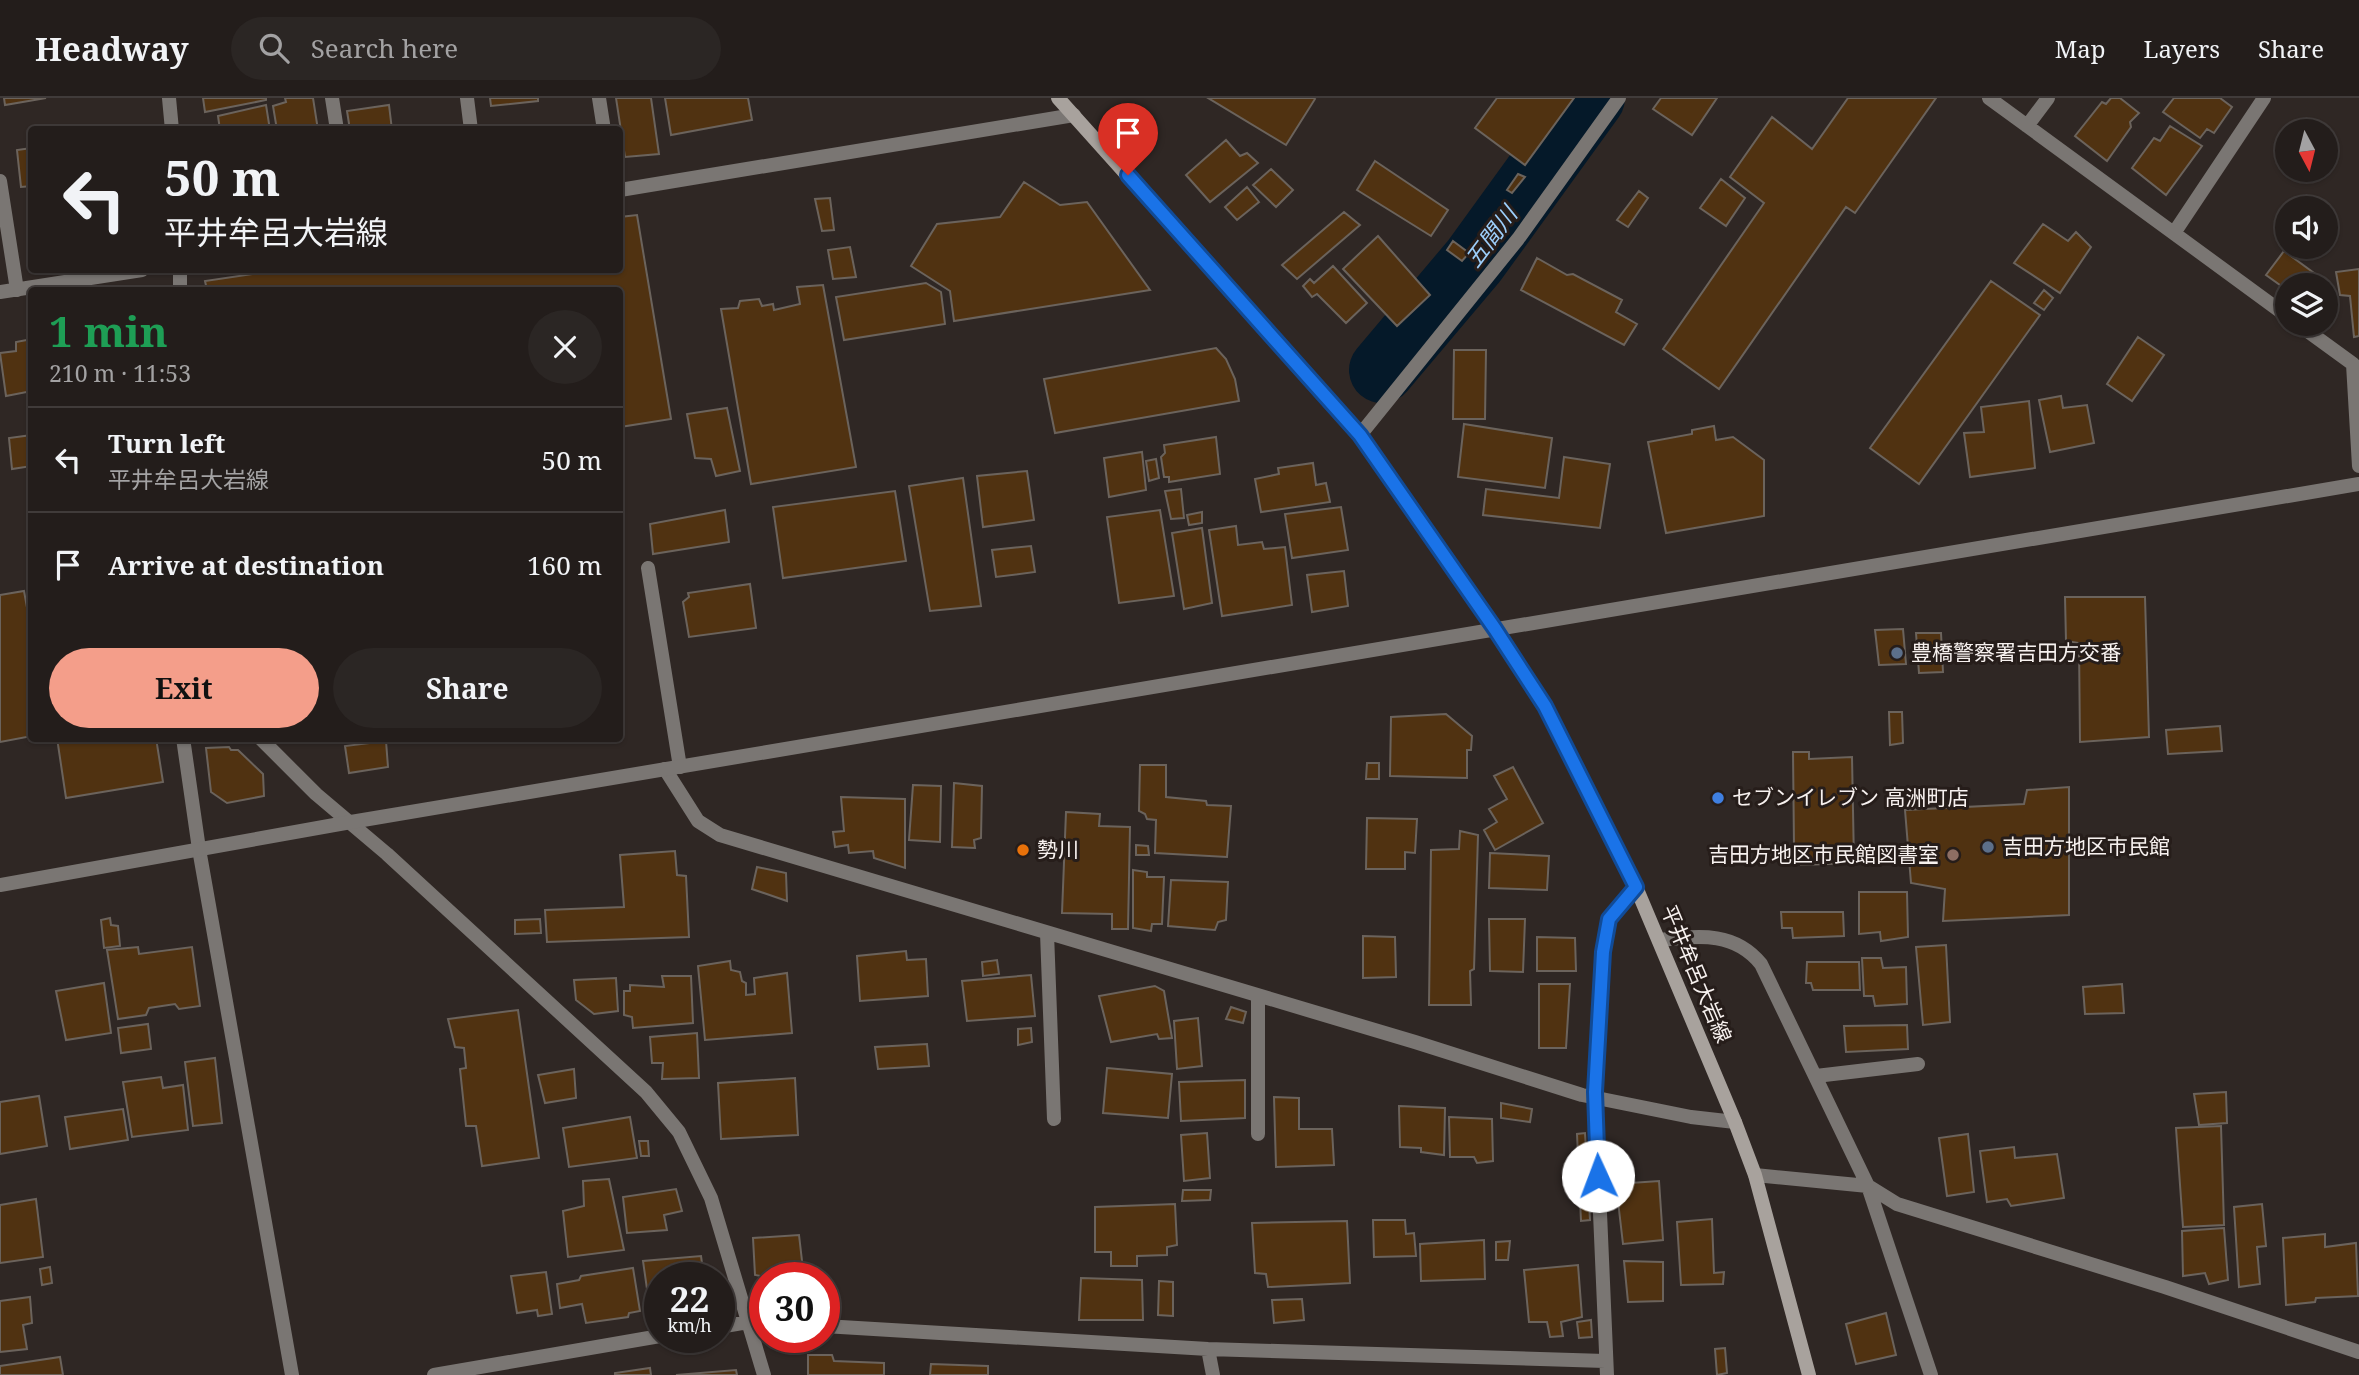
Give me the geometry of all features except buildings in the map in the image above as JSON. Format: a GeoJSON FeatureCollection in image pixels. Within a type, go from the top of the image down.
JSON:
{"type":"FeatureCollection","features":[{"type":"Feature","properties":{"kind":"main road","name":"平井牟呂大岩線"},"geometry":{"type":"LineString","coordinates":[[1058,98],[1360,435],[1495,629],[1545,706],[1636,887],[1735,1122],[1755,1175],[1809,1375]]}},
{"type":"Feature","properties":{"kind":"street"},"geometry":{"type":"LineString","coordinates":[[169,98],[172,126]]}},
{"type":"Feature","properties":{"kind":"street"},"geometry":{"type":"LineString","coordinates":[[332,98],[336,126]]}},
{"type":"Feature","properties":{"kind":"street"},"geometry":{"type":"LineString","coordinates":[[467,98],[470,126]]}},
{"type":"Feature","properties":{"kind":"street"},"geometry":{"type":"LineString","coordinates":[[599,98],[603,126]]}},
{"type":"Feature","properties":{"kind":"street"},"geometry":{"type":"LineString","coordinates":[[1360,435],[1517,239],[1619,98]]}},
{"type":"Feature","properties":{"kind":"street"},"geometry":{"type":"LineString","coordinates":[[1989,98],[2275,307]]}},
{"type":"Feature","properties":{"kind":"street"},"geometry":{"type":"LineString","coordinates":[[2027,126],[2048,98]]}},
{"type":"Feature","properties":{"kind":"street"},"geometry":{"type":"LineString","coordinates":[[2174,233],[2264,98]]}},
{"type":"Feature","properties":{"kind":"street"},"geometry":{"type":"LineString","coordinates":[[623,190],[1074,115]]}},
{"type":"Feature","properties":{"kind":"street"},"geometry":{"type":"LineString","coordinates":[[0,181],[17,290]]}},
{"type":"Feature","properties":{"kind":"street"},"geometry":{"type":"LineString","coordinates":[[36,287],[123,273]]}},
{"type":"Feature","properties":{"kind":"street"},"geometry":{"type":"LineString","coordinates":[[0,292],[28,288]]}},
{"type":"Feature","properties":{"kind":"street"},"geometry":{"type":"LineString","coordinates":[[2314,336],[2353,364],[2359,466]]}},
{"type":"Feature","properties":{"kind":"street"},"geometry":{"type":"LineString","coordinates":[[0,885],[351,822],[2359,484]]}},
{"type":"Feature","properties":{"kind":"street"},"geometry":{"type":"LineString","coordinates":[[648,568],[673,768],[698,821],[720,835],[1595,1097],[1691,1117],[1735,1122]]}},
{"type":"Feature","properties":{"kind":"street"},"geometry":{"type":"LineString","coordinates":[[184,742],[199,849],[292,1375]]}},
{"type":"Feature","properties":{"kind":"street"},"geometry":{"type":"LineString","coordinates":[[264,742],[316,794],[351,822],[646,1092],[679,1132],[711,1198],[764,1375]]}},
{"type":"Feature","properties":{"kind":"street"},"geometry":{"type":"LineString","coordinates":[[840,1327],[1208,1349],[1606,1368],[1595,1097],[1601,980],[1609,919],[1636,887]]}},
{"type":"Feature","properties":{"kind":"street"},"geometry":{"type":"LineString","coordinates":[[1047,933],[1054,1119]]}},
{"type":"Feature","properties":{"kind":"street"},"geometry":{"type":"LineString","coordinates":[[1660,940],[1697,936],[1737,942],[1750,950],[1761,964],[1868,1186],[1931,1375]]}},
{"type":"Feature","properties":{"kind":"street"},"geometry":{"type":"LineString","coordinates":[[1258,996],[1258,1135]]}},
{"type":"Feature","properties":{"kind":"street"},"geometry":{"type":"LineString","coordinates":[[1816,1076],[1918,1065]]}},
{"type":"Feature","properties":{"kind":"street"},"geometry":{"type":"LineString","coordinates":[[1755,1175],[1868,1186],[1896,1204],[2165,1287],[2359,1352]]}},
{"type":"Feature","properties":{"kind":"street"},"geometry":{"type":"LineString","coordinates":[[735,1324],[748,1322]]}},
{"type":"Feature","properties":{"kind":"street"},"geometry":{"type":"LineString","coordinates":[[434,1375],[644,1339]]}},
{"type":"Feature","properties":{"kind":"street"},"geometry":{"type":"LineString","coordinates":[[1208,1349],[1213,1375]]}},
{"type":"Feature","properties":{"kind":"waterway","name":"五間川"},"geometry":{"type":"LineString","coordinates":[[1382,370],[1474,261],[1592,98]]}},
{"type":"Feature","properties":{"kind":"place","name":"豊橋警察署吉田方交番"},"geometry":{"type":"Point","coordinates":[1897,653]}},
{"type":"Feature","properties":{"kind":"place","name":"セブンイレブン 高洲町店"},"geometry":{"type":"Point","coordinates":[1718,798]}},
{"type":"Feature","properties":{"kind":"place","name":"吉田方地区市民館"},"geometry":{"type":"Point","coordinates":[1988,847]}},
{"type":"Feature","properties":{"kind":"place","name":"勢川"},"geometry":{"type":"Point","coordinates":[1023,850]}},
{"type":"Feature","properties":{"kind":"place","name":"吉田方地区市民館図書室"},"geometry":{"type":"Point","coordinates":[1953,855]}},
{"type":"Feature","properties":{"kind":"route"},"geometry":{"type":"LineString","coordinates":[[1128,175],[1360,435],[1495,629],[1545,706],[1636,887],[1609,919],[1603,952],[1595,1092],[1598,1176]]}}]}
